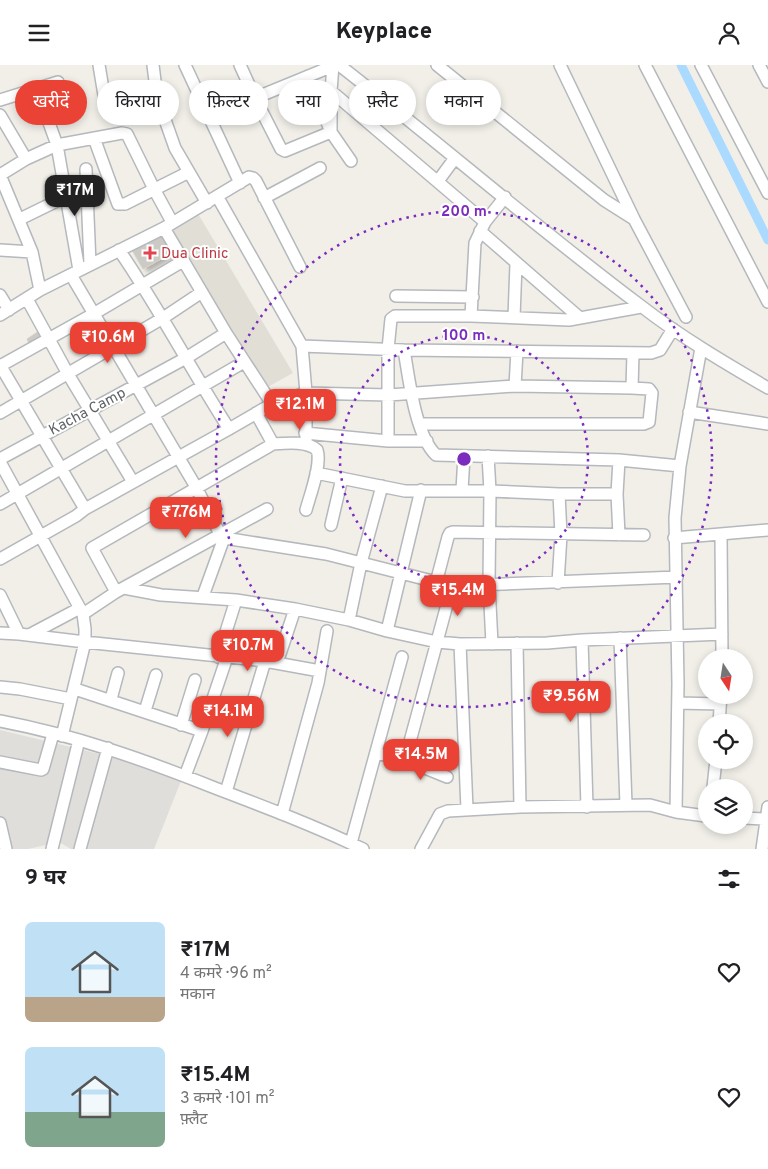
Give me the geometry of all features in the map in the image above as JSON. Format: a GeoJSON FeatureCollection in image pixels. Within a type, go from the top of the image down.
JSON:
{"type":"FeatureCollection","features":[{"type":"Feature","properties":{"kind":"street"},"geometry":{"type":"LineString","coordinates":[[99,65],[102,80]]}},
{"type":"Feature","properties":{"kind":"street"},"geometry":{"type":"LineString","coordinates":[[153,65],[159,105],[175,148],[207,203]]}},
{"type":"Feature","properties":{"kind":"street"},"geometry":{"type":"LineString","coordinates":[[185,65],[240,183]]}},
{"type":"Feature","properties":{"kind":"street"},"geometry":{"type":"LineString","coordinates":[[240,65],[247,80]]}},
{"type":"Feature","properties":{"kind":"street"},"geometry":{"type":"LineString","coordinates":[[268,93],[335,65]]}},
{"type":"Feature","properties":{"kind":"street"},"geometry":{"type":"LineString","coordinates":[[332,80],[335,65]]}},
{"type":"Feature","properties":{"kind":"street"},"geometry":{"type":"LineString","coordinates":[[335,65],[405,115],[455,158],[641,307],[701,348],[768,389]]}},
{"type":"Feature","properties":{"kind":"street"},"geometry":{"type":"LineString","coordinates":[[437,65],[604,200],[634,219]]}},
{"type":"Feature","properties":{"kind":"street"},"geometry":{"type":"LineString","coordinates":[[560,65],[634,219],[686,317]]}},
{"type":"Feature","properties":{"kind":"street"},"geometry":{"type":"LineString","coordinates":[[645,65],[768,302]]}},
{"type":"Feature","properties":{"kind":"street"},"geometry":{"type":"LineString","coordinates":[[701,65],[768,193]]}},
{"type":"Feature","properties":{"kind":"street"},"geometry":{"type":"LineString","coordinates":[[759,65],[768,82]]}},
{"type":"Feature","properties":{"kind":"street"},"geometry":{"type":"LineString","coordinates":[[308,76],[331,132],[351,161]]}},
{"type":"Feature","properties":{"kind":"street"},"geometry":{"type":"LineString","coordinates":[[0,99],[15,95]]}},
{"type":"Feature","properties":{"kind":"street"},"geometry":{"type":"LineString","coordinates":[[339,98],[438,181],[516,264],[580,318]]}},
{"type":"Feature","properties":{"kind":"street"},"geometry":{"type":"LineString","coordinates":[[0,115],[26,159]]}},
{"type":"Feature","properties":{"kind":"street"},"geometry":{"type":"LineString","coordinates":[[268,124],[281,149],[285,151],[331,132]]}},
{"type":"Feature","properties":{"kind":"street"},"geometry":{"type":"LineString","coordinates":[[50,125],[57,145],[67,196],[75,273],[112,346],[137,384],[222,536],[203,597]]}},
{"type":"Feature","properties":{"kind":"street"},"geometry":{"type":"LineString","coordinates":[[331,125],[331,132]]}},
{"type":"Feature","properties":{"kind":"street"},"geometry":{"type":"LineString","coordinates":[[40,290],[32,252],[20,219],[0,175],[26,159],[57,145],[122,133],[127,134],[154,189],[183,261],[244,362],[272,404]]}},
{"type":"Feature","properties":{"kind":"street"},"geometry":{"type":"LineString","coordinates":[[94,138],[118,204],[125,204],[189,172]]}},
{"type":"Feature","properties":{"kind":"street"},"geometry":{"type":"LineString","coordinates":[[438,181],[455,158]]}},
{"type":"Feature","properties":{"kind":"street"},"geometry":{"type":"LineString","coordinates":[[264,198],[320,168]]}},
{"type":"Feature","properties":{"kind":"street"},"geometry":{"type":"LineString","coordinates":[[86,169],[90,264]]}},
{"type":"Feature","properties":{"kind":"street"},"geometry":{"type":"LineString","coordinates":[[0,295],[5,313],[40,290],[168,225],[249,177],[253,178],[300,267]]}},
{"type":"Feature","properties":{"kind":"street"},"geometry":{"type":"LineString","coordinates":[[20,219],[67,196]]}},
{"type":"Feature","properties":{"kind":"street"},"geometry":{"type":"LineString","coordinates":[[217,196],[302,346],[306,393],[305,439]]}},
{"type":"Feature","properties":{"kind":"street"},"geometry":{"type":"LineString","coordinates":[[471,316],[475,243],[482,226],[505,197]]}},
{"type":"Feature","properties":{"kind":"street"},"geometry":{"type":"LineString","coordinates":[[0,250],[32,252]]}},
{"type":"Feature","properties":{"kind":"street"},"geometry":{"type":"LineString","coordinates":[[119,250],[143,285],[202,387],[229,429]]}},
{"type":"Feature","properties":{"kind":"street"},"geometry":{"type":"LineString","coordinates":[[85,509],[0,366],[183,261]]}},
{"type":"Feature","properties":{"kind":"street"},"geometry":{"type":"LineString","coordinates":[[514,317],[516,264]]}},
{"type":"Feature","properties":{"kind":"street"},"geometry":{"type":"LineString","coordinates":[[0,413],[162,318],[202,292]]}},
{"type":"Feature","properties":{"kind":"street"},"geometry":{"type":"LineString","coordinates":[[396,296],[473,297]]}},
{"type":"Feature","properties":{"kind":"street"},"geometry":{"type":"LineString","coordinates":[[27,299],[68,374],[133,482]]}},
{"type":"Feature","properties":{"kind":"street"},"geometry":{"type":"LineString","coordinates":[[388,441],[388,349],[391,319],[395,316],[514,317],[558,320],[641,307]]}},
{"type":"Feature","properties":{"kind":"street"},"geometry":{"type":"LineString","coordinates":[[302,346],[404,351],[656,352],[673,329]]}},
{"type":"Feature","properties":{"kind":"street","name":"Kacha Camp"},"geometry":{"type":"LineString","coordinates":[[0,461],[42,436],[186,358],[226,333]]}},
{"type":"Feature","properties":{"kind":"street"},"geometry":{"type":"LineString","coordinates":[[676,812],[678,703],[677,577],[674,538],[680,467],[701,348]]}},
{"type":"Feature","properties":{"kind":"street"},"geometry":{"type":"LineString","coordinates":[[404,351],[411,392],[420,424],[427,441],[436,455],[619,459],[680,467]]}},
{"type":"Feature","properties":{"kind":"street"},"geometry":{"type":"LineString","coordinates":[[515,386],[517,351]]}},
{"type":"Feature","properties":{"kind":"street"},"geometry":{"type":"LineString","coordinates":[[632,388],[633,353]]}},
{"type":"Feature","properties":{"kind":"street"},"geometry":{"type":"LineString","coordinates":[[0,504],[244,362]]}},
{"type":"Feature","properties":{"kind":"street"},"geometry":{"type":"LineString","coordinates":[[1,556],[76,516],[85,509],[272,404],[306,393],[389,395],[515,386],[632,388],[651,391],[649,422],[647,423],[420,424]]}},
{"type":"Feature","properties":{"kind":"street"},"geometry":{"type":"LineString","coordinates":[[689,411],[768,424]]}},
{"type":"Feature","properties":{"kind":"street"},"geometry":{"type":"LineString","coordinates":[[256,413],[274,444]]}},
{"type":"Feature","properties":{"kind":"street"},"geometry":{"type":"LineString","coordinates":[[305,439],[319,453],[316,473],[306,510]]}},
{"type":"Feature","properties":{"kind":"street"},"geometry":{"type":"LineString","coordinates":[[427,441],[305,439],[274,444],[92,547],[120,590],[161,595],[236,599],[350,620],[387,631],[437,642],[546,643],[722,634]]}},
{"type":"Feature","properties":{"kind":"street"},"geometry":{"type":"LineString","coordinates":[[462,491],[464,456]]}},
{"type":"Feature","properties":{"kind":"street"},"geometry":{"type":"LineString","coordinates":[[488,456],[490,491],[489,584],[492,644]]}},
{"type":"Feature","properties":{"kind":"street"},"geometry":{"type":"LineString","coordinates":[[619,459],[617,494],[619,535]]}},
{"type":"Feature","properties":{"kind":"street"},"geometry":{"type":"LineString","coordinates":[[0,461],[81,611],[86,629],[85,643],[73,694],[43,769],[0,762]]}},
{"type":"Feature","properties":{"kind":"street"},"geometry":{"type":"LineString","coordinates":[[316,473],[399,491],[617,494]]}},
{"type":"Feature","properties":{"kind":"street"},"geometry":{"type":"LineString","coordinates":[[330,525],[342,478]]}},
{"type":"Feature","properties":{"kind":"street"},"geometry":{"type":"LineString","coordinates":[[350,620],[361,563],[382,486]]}},
{"type":"Feature","properties":{"kind":"street"},"geometry":{"type":"LineString","coordinates":[[387,631],[421,490]]}},
{"type":"Feature","properties":{"kind":"street"},"geometry":{"type":"LineString","coordinates":[[558,583],[561,535],[560,494]]}},
{"type":"Feature","properties":{"kind":"street"},"geometry":{"type":"LineString","coordinates":[[24,634],[81,611],[222,536],[267,509]]}},
{"type":"Feature","properties":{"kind":"street"},"geometry":{"type":"LineString","coordinates":[[674,538],[768,530]]}},
{"type":"Feature","properties":{"kind":"street"},"geometry":{"type":"LineString","coordinates":[[436,583],[450,533],[644,535]]}},
{"type":"Feature","properties":{"kind":"street"},"geometry":{"type":"LineString","coordinates":[[721,535],[722,649]]}},
{"type":"Feature","properties":{"kind":"street"},"geometry":{"type":"LineString","coordinates":[[222,536],[326,554],[452,586],[677,577]]}},
{"type":"Feature","properties":{"kind":"street"},"geometry":{"type":"LineString","coordinates":[[405,760],[452,586]]}},
{"type":"Feature","properties":{"kind":"street"},"geometry":{"type":"LineString","coordinates":[[1,599],[24,634]]}},
{"type":"Feature","properties":{"kind":"street"},"geometry":{"type":"LineString","coordinates":[[185,776],[202,731],[236,599]]}},
{"type":"Feature","properties":{"kind":"street"},"geometry":{"type":"LineString","coordinates":[[277,663],[295,609]]}},
{"type":"Feature","properties":{"kind":"street"},"geometry":{"type":"LineString","coordinates":[[282,814],[318,683],[327,631]]}},
{"type":"Feature","properties":{"kind":"street"},"geometry":{"type":"LineString","coordinates":[[0,633],[24,634],[85,643],[265,661],[320,671]]}},
{"type":"Feature","properties":{"kind":"street"},"geometry":{"type":"LineString","coordinates":[[620,638],[626,805]]}},
{"type":"Feature","properties":{"kind":"street"},"geometry":{"type":"LineString","coordinates":[[582,640],[587,807]]}},
{"type":"Feature","properties":{"kind":"street"},"geometry":{"type":"LineString","coordinates":[[460,643],[467,809]]}},
{"type":"Feature","properties":{"kind":"street"},"geometry":{"type":"LineString","coordinates":[[517,643],[520,807]]}},
{"type":"Feature","properties":{"kind":"street"},"geometry":{"type":"LineString","coordinates":[[351,843],[402,657]]}},
{"type":"Feature","properties":{"kind":"street"},"geometry":{"type":"LineString","coordinates":[[226,792],[265,661]]}},
{"type":"Feature","properties":{"kind":"street"},"geometry":{"type":"LineString","coordinates":[[111,699],[118,673]]}},
{"type":"Feature","properties":{"kind":"street"},"geometry":{"type":"LineString","coordinates":[[145,711],[156,675]]}},
{"type":"Feature","properties":{"kind":"street"},"geometry":{"type":"LineString","coordinates":[[181,725],[195,680]]}},
{"type":"Feature","properties":{"kind":"street"},"geometry":{"type":"LineString","coordinates":[[0,687],[111,699],[202,731]]}},
{"type":"Feature","properties":{"kind":"street"},"geometry":{"type":"LineString","coordinates":[[678,703],[698,702]]}},
{"type":"Feature","properties":{"kind":"street"},"geometry":{"type":"LineString","coordinates":[[0,721],[108,748],[282,814],[363,849]]}},
{"type":"Feature","properties":{"kind":"street"},"geometry":{"type":"LineString","coordinates":[[52,849],[79,741]]}},
{"type":"Feature","properties":{"kind":"street"},"geometry":{"type":"LineString","coordinates":[[80,849],[108,748]]}},
{"type":"Feature","properties":{"kind":"street"},"geometry":{"type":"LineString","coordinates":[[376,753],[405,760],[447,777]]}},
{"type":"Feature","properties":{"kind":"street"},"geometry":{"type":"LineString","coordinates":[[421,849],[440,814],[448,811],[520,807],[626,805],[659,807],[676,812],[698,815]]}},
{"type":"Feature","properties":{"kind":"street"},"geometry":{"type":"LineString","coordinates":[[764,843],[768,807]]}},
{"type":"Feature","properties":{"kind":"street"},"geometry":{"type":"LineString","coordinates":[[753,818],[766,819]]}},
{"type":"Feature","properties":{"kind":"street"},"geometry":{"type":"LineString","coordinates":[[0,823],[6,849]]}},
{"type":"Feature","properties":{"kind":"shaded area"},"geometry":{"type":"Polygon","coordinates":[[[194,207],[293,373],[264,389],[165,224],[194,207]]]}},
{"type":"Feature","properties":{"kind":"shaded area"},"geometry":{"type":"Polygon","coordinates":[[[0,730],[116,758],[181,781],[154,849],[71,849],[59,842],[28,849],[0,849],[0,730]]]}},
{"type":"Feature","properties":{"kind":"building"},"geometry":{"type":"Polygon","coordinates":[[[165,232],[175,251],[143,269],[132,250],[165,232]]]}},
{"type":"Feature","properties":{"kind":"building"},"geometry":{"type":"Polygon","coordinates":[[[39,331],[43,337],[30,345],[27,339],[39,331]]]}},
{"type":"Feature","properties":{"kind":"waterway"},"geometry":{"type":"LineString","coordinates":[[681,65],[768,240]]}},
{"type":"Feature","properties":{"kind":"place","name":"Dua Clinic"},"geometry":{"type":"Point","coordinates":[150,253]}}]}
